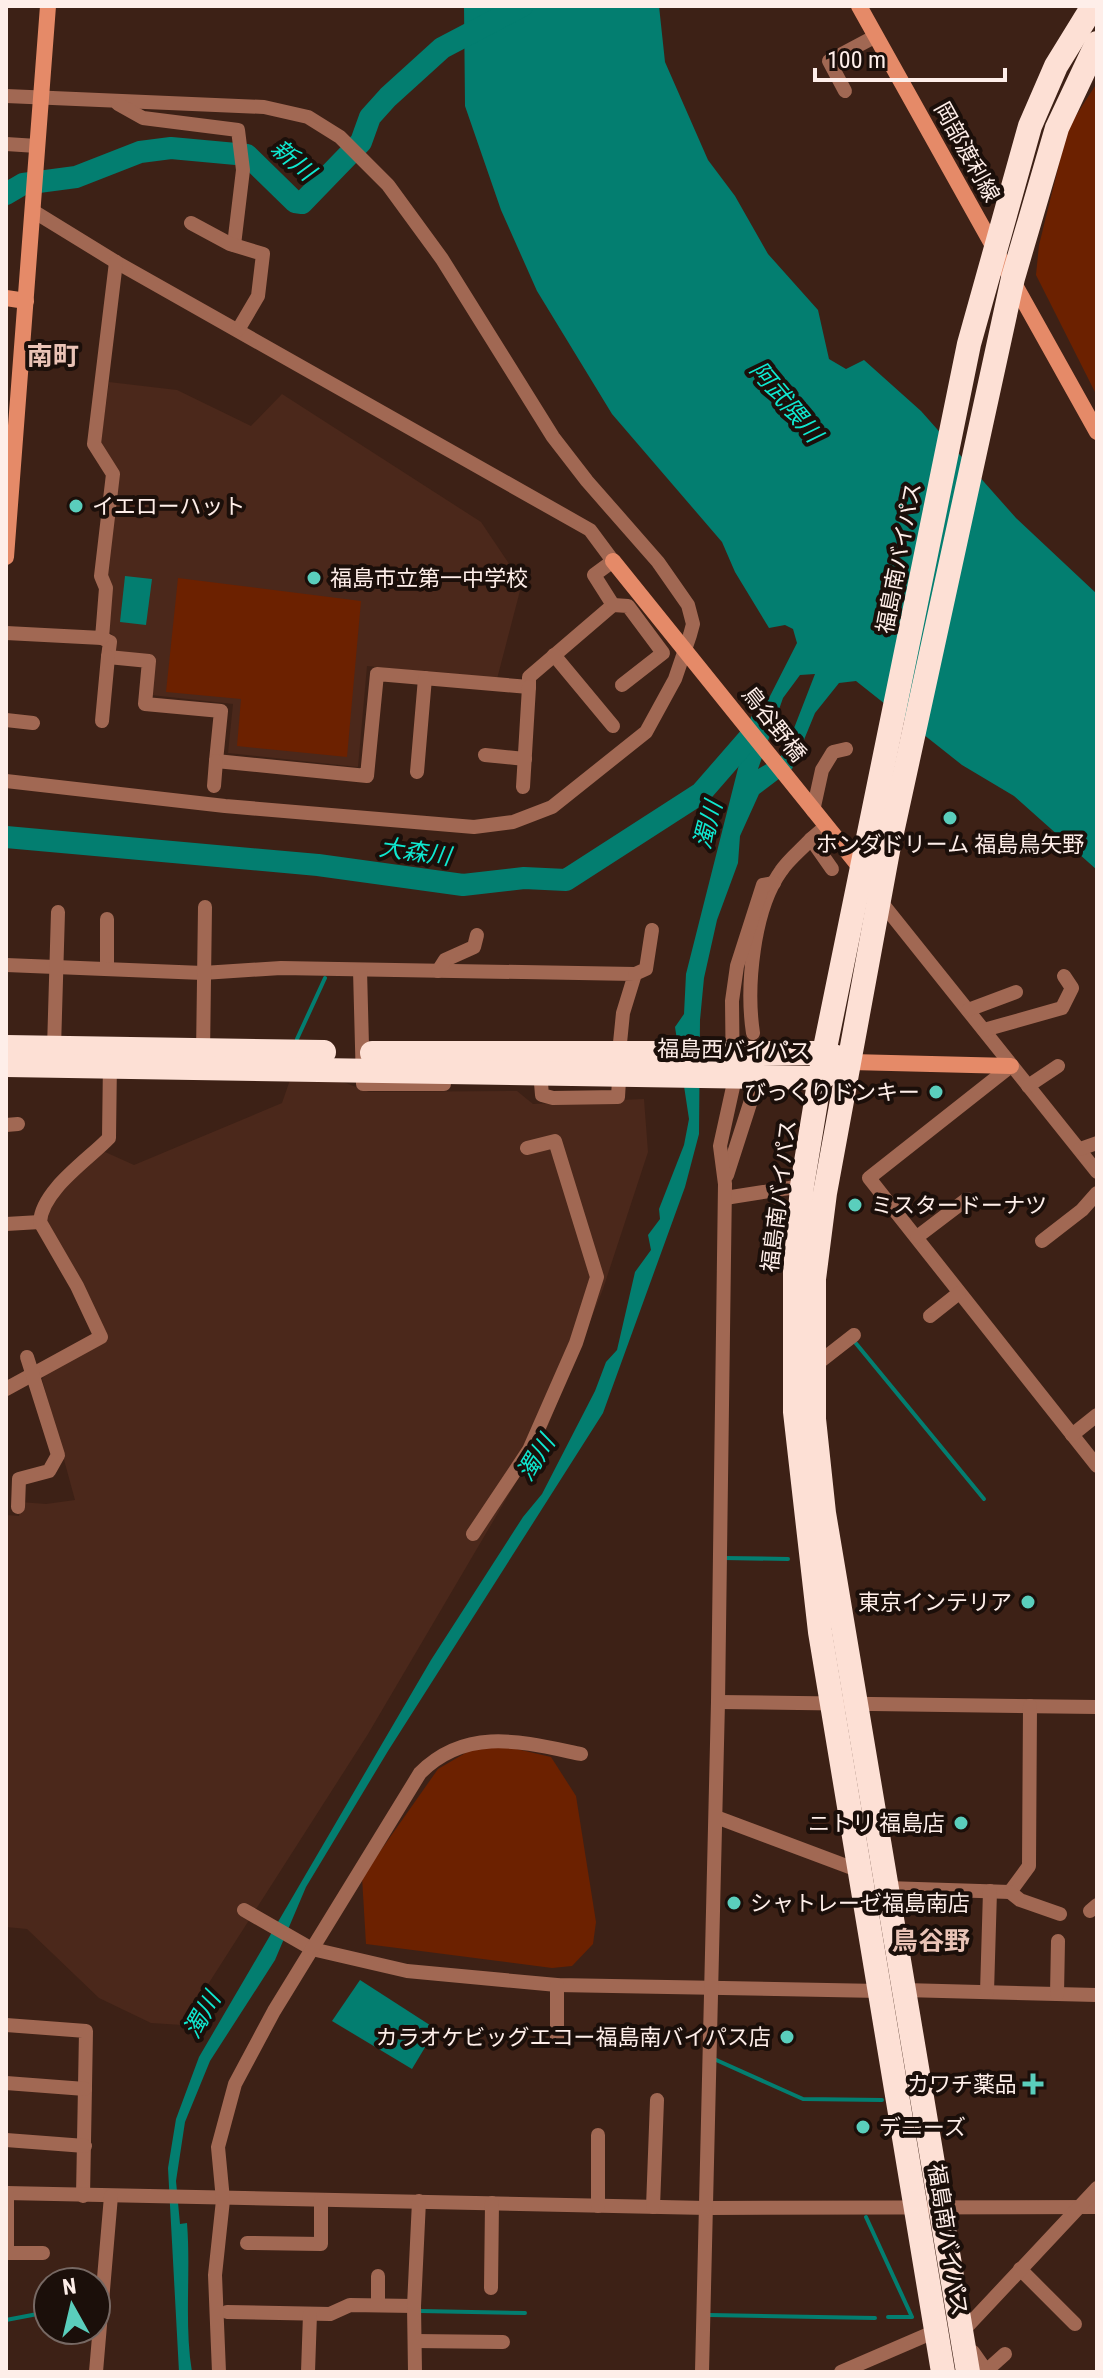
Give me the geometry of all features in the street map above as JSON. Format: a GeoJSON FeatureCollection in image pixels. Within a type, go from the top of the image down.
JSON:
{"type":"FeatureCollection","features":[{"type":"Feature","properties":{"kind":"highway","name":"福島南バイパス"},"geometry":{"type":"LineString","coordinates":[[943,2372],[860,1871],[812,1367],[816,1253],[881,903],[891,781],[969,344],[1030,126],[1056,66],[1093,6]]}},
{"type":"Feature","properties":{"kind":"highway","name":"福島南バイパス"},"geometry":{"type":"LineString","coordinates":[[965,2351],[887,1888],[843,1702],[795,1412],[794,1304],[802,1186],[824,1053],[862,870],[891,781],[999,350],[1013,278],[1057,128],[1097,43]]}},
{"type":"Feature","properties":{"kind":"highway","name":"福島西バイパス"},"geometry":{"type":"LineString","coordinates":[[6,1047],[54,1048],[110,1058]]}},
{"type":"Feature","properties":{"kind":"highway","name":"福島西バイパス"},"geometry":{"type":"LineString","coordinates":[[6,1065],[110,1058],[730,1063],[824,1053],[851,1062]]}},
{"type":"Feature","properties":{"kind":"highway","name":"福島西バイパス"},"geometry":{"type":"LineString","coordinates":[[730,1063],[821,1078],[851,1062]]}},
{"type":"Feature","properties":{"kind":"main road"},"geometry":{"type":"LineString","coordinates":[[6,557],[11,429],[26,301],[48,6]]}},
{"type":"Feature","properties":{"kind":"main road","name":"岡部渡利線"},"geometry":{"type":"LineString","coordinates":[[859,6],[1097,432]]}},
{"type":"Feature","properties":{"kind":"main road"},"geometry":{"type":"LineString","coordinates":[[6,298],[26,301]]}},
{"type":"Feature","properties":{"kind":"main road","name":"鳥谷野橋"},"geometry":{"type":"LineString","coordinates":[[613,561],[686,647],[825,827],[862,870]]}},
{"type":"Feature","properties":{"kind":"main road"},"geometry":{"type":"LineString","coordinates":[[851,1062],[1011,1066]]}},
{"type":"Feature","properties":{"kind":"street"},"geometry":{"type":"LineString","coordinates":[[845,91],[829,61],[876,36]]}},
{"type":"Feature","properties":{"kind":"street"},"geometry":{"type":"LineString","coordinates":[[6,96],[117,104],[264,107],[308,117],[340,137],[388,185],[442,259],[553,437],[658,562],[688,605],[693,624],[662,709],[646,732],[552,807],[513,822],[474,827],[256,809],[6,781]]}},
{"type":"Feature","properties":{"kind":"street"},"geometry":{"type":"LineString","coordinates":[[117,104],[143,118],[238,130],[243,170],[234,245]]}},
{"type":"Feature","properties":{"kind":"street"},"geometry":{"type":"LineString","coordinates":[[6,144],[37,146]]}},
{"type":"Feature","properties":{"kind":"street"},"geometry":{"type":"LineString","coordinates":[[33,211],[116,262],[590,530],[613,561],[594,575],[613,605]]}},
{"type":"Feature","properties":{"kind":"street"},"geometry":{"type":"LineString","coordinates":[[191,223],[234,245],[263,254],[258,296],[238,330]]}},
{"type":"Feature","properties":{"kind":"street"},"geometry":{"type":"LineString","coordinates":[[102,638],[106,588],[101,576],[113,474],[94,444],[116,262]]}},
{"type":"Feature","properties":{"kind":"street"},"geometry":{"type":"LineString","coordinates":[[523,787],[529,677],[613,605],[628,606],[663,653],[622,685]]}},
{"type":"Feature","properties":{"kind":"street"},"geometry":{"type":"LineString","coordinates":[[6,633],[102,638],[110,642],[102,721]]}},
{"type":"Feature","properties":{"kind":"street"},"geometry":{"type":"LineString","coordinates":[[554,655],[613,726]]}},
{"type":"Feature","properties":{"kind":"street"},"geometry":{"type":"LineString","coordinates":[[108,657],[149,661],[145,704],[221,711],[214,786]]}},
{"type":"Feature","properties":{"kind":"street"},"geometry":{"type":"LineString","coordinates":[[216,761],[367,776],[377,674],[529,687]]}},
{"type":"Feature","properties":{"kind":"street"},"geometry":{"type":"LineString","coordinates":[[417,772],[425,678]]}},
{"type":"Feature","properties":{"kind":"street"},"geometry":{"type":"LineString","coordinates":[[6,720],[33,723]]}},
{"type":"Feature","properties":{"kind":"street"},"geometry":{"type":"LineString","coordinates":[[808,804],[833,752],[846,749]]}},
{"type":"Feature","properties":{"kind":"street"},"geometry":{"type":"LineString","coordinates":[[485,755],[525,759]]}},
{"type":"Feature","properties":{"kind":"street"},"geometry":{"type":"LineString","coordinates":[[753,1033],[750,984],[764,912],[774,883],[782,870],[825,827]]}},
{"type":"Feature","properties":{"kind":"street"},"geometry":{"type":"LineString","coordinates":[[811,839],[832,869]]}},
{"type":"Feature","properties":{"kind":"street"},"geometry":{"type":"LineString","coordinates":[[862,870],[881,903],[1097,1172]]}},
{"type":"Feature","properties":{"kind":"street"},"geometry":{"type":"LineString","coordinates":[[702,2372],[718,1702],[725,1191],[720,1146],[729,1118],[732,1001],[737,966],[763,885],[774,883]]}},
{"type":"Feature","properties":{"kind":"street"},"geometry":{"type":"LineString","coordinates":[[203,1058],[205,907]]}},
{"type":"Feature","properties":{"kind":"street"},"geometry":{"type":"LineString","coordinates":[[54,1048],[58,912]]}},
{"type":"Feature","properties":{"kind":"street"},"geometry":{"type":"LineString","coordinates":[[107,919],[107,969]]}},
{"type":"Feature","properties":{"kind":"street"},"geometry":{"type":"LineString","coordinates":[[6,965],[203,973],[281,968],[635,974],[646,969],[652,930]]}},
{"type":"Feature","properties":{"kind":"street"},"geometry":{"type":"LineString","coordinates":[[438,971],[445,960],[474,947],[477,935]]}},
{"type":"Feature","properties":{"kind":"street"},"geometry":{"type":"LineString","coordinates":[[360,970],[363,1084],[619,1083]]}},
{"type":"Feature","properties":{"kind":"street"},"geometry":{"type":"LineString","coordinates":[[620,1043],[623,1013],[635,974]]}},
{"type":"Feature","properties":{"kind":"street"},"geometry":{"type":"LineString","coordinates":[[984,1030],[1062,1008],[1072,988],[1064,976]]}},
{"type":"Feature","properties":{"kind":"street"},"geometry":{"type":"LineString","coordinates":[[968,1010],[1016,992]]}},
{"type":"Feature","properties":{"kind":"street"},"geometry":{"type":"LineString","coordinates":[[6,1389],[101,1337],[77,1286],[40,1222],[40,1211],[56,1189],[109,1138],[110,1058]]}},
{"type":"Feature","properties":{"kind":"street"},"geometry":{"type":"LineString","coordinates":[[1011,1066],[869,1178],[1097,1466]]}},
{"type":"Feature","properties":{"kind":"street"},"geometry":{"type":"LineString","coordinates":[[1028,1086],[1058,1066]]}},
{"type":"Feature","properties":{"kind":"street"},"geometry":{"type":"LineString","coordinates":[[725,1191],[755,1088]]}},
{"type":"Feature","properties":{"kind":"street"},"geometry":{"type":"LineString","coordinates":[[473,1534],[529,1450],[576,1343],[597,1277],[555,1141],[527,1148]]}},
{"type":"Feature","properties":{"kind":"street"},"geometry":{"type":"LineString","coordinates":[[1080,1149],[1097,1143]]}},
{"type":"Feature","properties":{"kind":"street"},"geometry":{"type":"LineString","coordinates":[[725,1191],[802,1186]]}},
{"type":"Feature","properties":{"kind":"street"},"geometry":{"type":"LineString","coordinates":[[1042,1241],[1082,1210],[1097,1193]]}},
{"type":"Feature","properties":{"kind":"street"},"geometry":{"type":"LineString","coordinates":[[917,1237],[967,1199]]}},
{"type":"Feature","properties":{"kind":"street"},"geometry":{"type":"LineString","coordinates":[[6,1224],[40,1222]]}},
{"type":"Feature","properties":{"kind":"street"},"geometry":{"type":"LineString","coordinates":[[930,1316],[959,1293]]}},
{"type":"Feature","properties":{"kind":"street"},"geometry":{"type":"LineString","coordinates":[[812,1367],[854,1335]]}},
{"type":"Feature","properties":{"kind":"street"},"geometry":{"type":"LineString","coordinates":[[18,1507],[19,1479],[49,1471],[58,1455],[35,1374],[27,1357]]}},
{"type":"Feature","properties":{"kind":"street"},"geometry":{"type":"LineString","coordinates":[[1072,1435],[1097,1415]]}},
{"type":"Feature","properties":{"kind":"street"},"geometry":{"type":"LineString","coordinates":[[718,1702],[1097,1707]]}},
{"type":"Feature","properties":{"kind":"street"},"geometry":{"type":"LineString","coordinates":[[1010,1892],[1029,1866],[1030,1706]]}},
{"type":"Feature","properties":{"kind":"street"},"geometry":{"type":"LineString","coordinates":[[219,2372],[215,2275],[223,2200],[218,2147],[235,2084],[306,1947],[420,1773],[431,1762],[480,1740],[524,1742],[581,1754]]}},
{"type":"Feature","properties":{"kind":"street"},"geometry":{"type":"LineString","coordinates":[[716,1817],[860,1871]]}},
{"type":"Feature","properties":{"kind":"street"},"geometry":{"type":"LineString","coordinates":[[887,1888],[1010,1892],[1020,1900],[1060,1914]]}},
{"type":"Feature","properties":{"kind":"street"},"geometry":{"type":"LineString","coordinates":[[987,1992],[990,1891]]}},
{"type":"Feature","properties":{"kind":"street"},"geometry":{"type":"LineString","coordinates":[[244,1910],[306,1947],[407,1971],[557,1985],[880,1991]]}},
{"type":"Feature","properties":{"kind":"street"},"geometry":{"type":"LineString","coordinates":[[1057,1994],[1058,1941]]}},
{"type":"Feature","properties":{"kind":"street"},"geometry":{"type":"LineString","coordinates":[[557,1985],[557,2041]]}},
{"type":"Feature","properties":{"kind":"street"},"geometry":{"type":"LineString","coordinates":[[904,1990],[1097,1995]]}},
{"type":"Feature","properties":{"kind":"street"},"geometry":{"type":"LineString","coordinates":[[6,2025],[86,2031],[83,2196]]}},
{"type":"Feature","properties":{"kind":"street"},"geometry":{"type":"LineString","coordinates":[[6,2083],[85,2089]]}},
{"type":"Feature","properties":{"kind":"street"},"geometry":{"type":"LineString","coordinates":[[653,2207],[657,2100]]}},
{"type":"Feature","properties":{"kind":"street"},"geometry":{"type":"LineString","coordinates":[[598,2135],[598,2206]]}},
{"type":"Feature","properties":{"kind":"street"},"geometry":{"type":"LineString","coordinates":[[6,2140],[85,2146]]}},
{"type":"Feature","properties":{"kind":"street"},"geometry":{"type":"LineString","coordinates":[[1005,2354],[986,2372],[973,2352],[965,2351],[1020,2269],[1097,2188]]}},
{"type":"Feature","properties":{"kind":"street"},"geometry":{"type":"LineString","coordinates":[[43,2253],[7,2253],[6,2193],[202,2200],[419,2201],[707,2208],[1097,2207]]}},
{"type":"Feature","properties":{"kind":"street"},"geometry":{"type":"LineString","coordinates":[[96,2372],[111,2196]]}},
{"type":"Feature","properties":{"kind":"street"},"geometry":{"type":"LineString","coordinates":[[247,2243],[321,2244],[321,2200]]}},
{"type":"Feature","properties":{"kind":"street"},"geometry":{"type":"LineString","coordinates":[[415,2372],[414,2306],[419,2201]]}},
{"type":"Feature","properties":{"kind":"street"},"geometry":{"type":"LineString","coordinates":[[491,2288],[492,2203]]}},
{"type":"Feature","properties":{"kind":"street"},"geometry":{"type":"LineString","coordinates":[[1020,2269],[1075,2324]]}},
{"type":"Feature","properties":{"kind":"street"},"geometry":{"type":"LineString","coordinates":[[378,2276],[378,2305]]}},
{"type":"Feature","properties":{"kind":"street"},"geometry":{"type":"LineString","coordinates":[[227,2312],[330,2314],[350,2305],[414,2306]]}},
{"type":"Feature","properties":{"kind":"street"},"geometry":{"type":"LineString","coordinates":[[308,2372],[310,2314]]}},
{"type":"Feature","properties":{"kind":"street"},"geometry":{"type":"LineString","coordinates":[[841,2372],[936,2331]]}},
{"type":"Feature","properties":{"kind":"street"},"geometry":{"type":"LineString","coordinates":[[415,2341],[503,2342]]}},
{"type":"Feature","properties":{"kind":"shaded area"},"geometry":{"type":"Polygon","coordinates":[[[1097,83],[1097,396],[1036,275],[1039,245],[1068,128],[1097,83]]]}},
{"type":"Feature","properties":{"kind":"shaded area","name":"福島市立第一中学校"},"geometry":{"type":"Polygon","coordinates":[[[109,382],[177,390],[251,426],[282,394],[481,522],[522,583],[497,679],[367,666],[358,767],[228,753],[233,704],[151,695],[155,656],[116,652],[113,636],[107,629],[107,574],[119,470],[100,445],[109,382]]]}},
{"type":"Feature","properties":{"kind":"shaded area"},"geometry":{"type":"Polygon","coordinates":[[[178,578],[361,601],[347,757],[237,746],[241,699],[166,692],[178,578]]]}},
{"type":"Feature","properties":{"kind":"shaded area"},"geometry":{"type":"Polygon","coordinates":[[[290,1080],[343,1082],[369,1092],[517,1091],[533,1104],[644,1099],[648,1152],[603,1289],[545,1433],[368,1734],[182,2025],[151,2023],[99,1998],[27,1929],[6,1927],[6,1515],[19,1516],[20,1502],[46,1504],[75,1500],[42,1379],[50,1370],[104,1343],[43,1219],[58,1193],[103,1151],[134,1165],[282,1103],[290,1080]]]}},
{"type":"Feature","properties":{"kind":"shaded area"},"geometry":{"type":"Polygon","coordinates":[[[495,1744],[551,1757],[576,1796],[596,1922],[593,1944],[572,1966],[552,1968],[366,1944],[362,1877],[438,1769],[474,1748],[495,1744]]]}},
{"type":"Feature","properties":{"kind":"water","name":"阿武隈川"},"geometry":{"type":"Polygon","coordinates":[[[464,6],[659,6],[665,62],[708,160],[735,196],[768,254],[818,310],[829,359],[846,369],[864,360],[921,411],[1016,518],[1097,594],[1097,870],[1014,796],[962,765],[856,681],[839,683],[815,713],[792,769],[759,794],[740,836],[738,863],[717,920],[704,978],[700,1020],[699,1134],[685,1187],[603,1413],[388,1751],[306,1887],[275,1960],[210,2061],[185,2122],[176,2181],[180,2224],[187,2223],[188,2335],[192,2372],[179,2372],[168,2168],[176,2119],[199,2057],[431,1660],[523,1517],[542,1494],[595,1391],[606,1362],[617,1350],[635,1272],[651,1250],[648,1235],[660,1219],[659,1209],[684,1145],[689,1119],[675,1027],[684,1014],[686,974],[751,717],[769,698],[797,643],[793,629],[785,625],[769,628],[735,572],[722,542],[612,414],[537,291],[501,210],[465,106],[464,6]],[[815,674],[800,675],[783,698],[758,769],[784,754],[815,674]]]}},
{"type":"Feature","properties":{"kind":"water"},"geometry":{"type":"Polygon","coordinates":[[[125,576],[152,579],[146,625],[120,622],[125,576]]]}},
{"type":"Feature","properties":{"kind":"water"},"geometry":{"type":"Polygon","coordinates":[[[360,1980],[436,2029],[412,2069],[332,2021],[360,1980]]]}},
{"type":"Feature","properties":{"kind":"waterway","name":"新川"},"geometry":{"type":"LineString","coordinates":[[6,194],[23,184],[76,177],[140,152],[171,148],[247,155],[295,202],[302,203],[361,142],[370,117],[388,97],[442,48],[522,6]]}},
{"type":"Feature","properties":{"kind":"waterway","name":"大森川"},"geometry":{"type":"LineString","coordinates":[[6,837],[318,865],[463,885],[524,878],[566,880],[701,793],[762,723]]}},
{"type":"Feature","properties":{"kind":"waterway"},"geometry":{"type":"LineString","coordinates":[[297,1039],[325,978]]}},
{"type":"Feature","properties":{"kind":"waterway"},"geometry":{"type":"LineString","coordinates":[[854,1341],[984,1499]]}},
{"type":"Feature","properties":{"kind":"waterway"},"geometry":{"type":"LineString","coordinates":[[724,1558],[788,1559]]}},
{"type":"Feature","properties":{"kind":"waterway"},"geometry":{"type":"LineString","coordinates":[[714,2059],[803,2099],[882,2100]]}},
{"type":"Feature","properties":{"kind":"waterway"},"geometry":{"type":"LineString","coordinates":[[866,2217],[912,2317],[888,2317]]}},
{"type":"Feature","properties":{"kind":"waterway"},"geometry":{"type":"LineString","coordinates":[[420,2311],[525,2313]]}},
{"type":"Feature","properties":{"kind":"waterway"},"geometry":{"type":"LineString","coordinates":[[6,2320],[32,2315]]}},
{"type":"Feature","properties":{"kind":"waterway"},"geometry":{"type":"LineString","coordinates":[[709,2315],[875,2318]]}},
{"type":"Feature","properties":{"kind":"place","name":"イエローハット"},"geometry":{"type":"Point","coordinates":[76,506]}},
{"type":"Feature","properties":{"kind":"place","name":"福島市立第一中学校"},"geometry":{"type":"Point","coordinates":[314,578]}},
{"type":"Feature","properties":{"kind":"place","name":"ホンダドリーム 福島鳥矢野"},"geometry":{"type":"Point","coordinates":[950,818]}},
{"type":"Feature","properties":{"kind":"place","name":"びっくりドンキー"},"geometry":{"type":"Point","coordinates":[936,1092]}},
{"type":"Feature","properties":{"kind":"place","name":"ミスタードーナツ"},"geometry":{"type":"Point","coordinates":[855,1205]}},
{"type":"Feature","properties":{"kind":"place","name":"東京インテリア"},"geometry":{"type":"Point","coordinates":[1028,1602]}},
{"type":"Feature","properties":{"kind":"place","name":"ニトリ 福島店"},"geometry":{"type":"Point","coordinates":[961,1823]}},
{"type":"Feature","properties":{"kind":"place","name":"シャトレーゼ福島南店"},"geometry":{"type":"Point","coordinates":[734,1903]}},
{"type":"Feature","properties":{"kind":"place","name":"カラオケビッグエコー福島南バイパス店"},"geometry":{"type":"Point","coordinates":[787,2037]}},
{"type":"Feature","properties":{"kind":"place","name":"カワチ薬品"},"geometry":{"type":"Point","coordinates":[1033,2084]}},
{"type":"Feature","properties":{"kind":"place","name":"デニーズ"},"geometry":{"type":"Point","coordinates":[863,2127]}},
{"type":"Feature","properties":{"kind":"district","name":"南町"},"geometry":{"type":"Point","coordinates":[53,356]}},
{"type":"Feature","properties":{"kind":"district","name":"鳥谷野"},"geometry":{"type":"Point","coordinates":[931,1941]}},
{"type":"Feature","properties":{"kind":"water label","name":"濁川"},"geometry":{"type":"Point","coordinates":[708,825]}},
{"type":"Feature","properties":{"kind":"water label","name":"濁川"},"geometry":{"type":"Point","coordinates":[536,1458]}},
{"type":"Feature","properties":{"kind":"water label","name":"濁川"},"geometry":{"type":"Point","coordinates":[202,2015]}}]}
